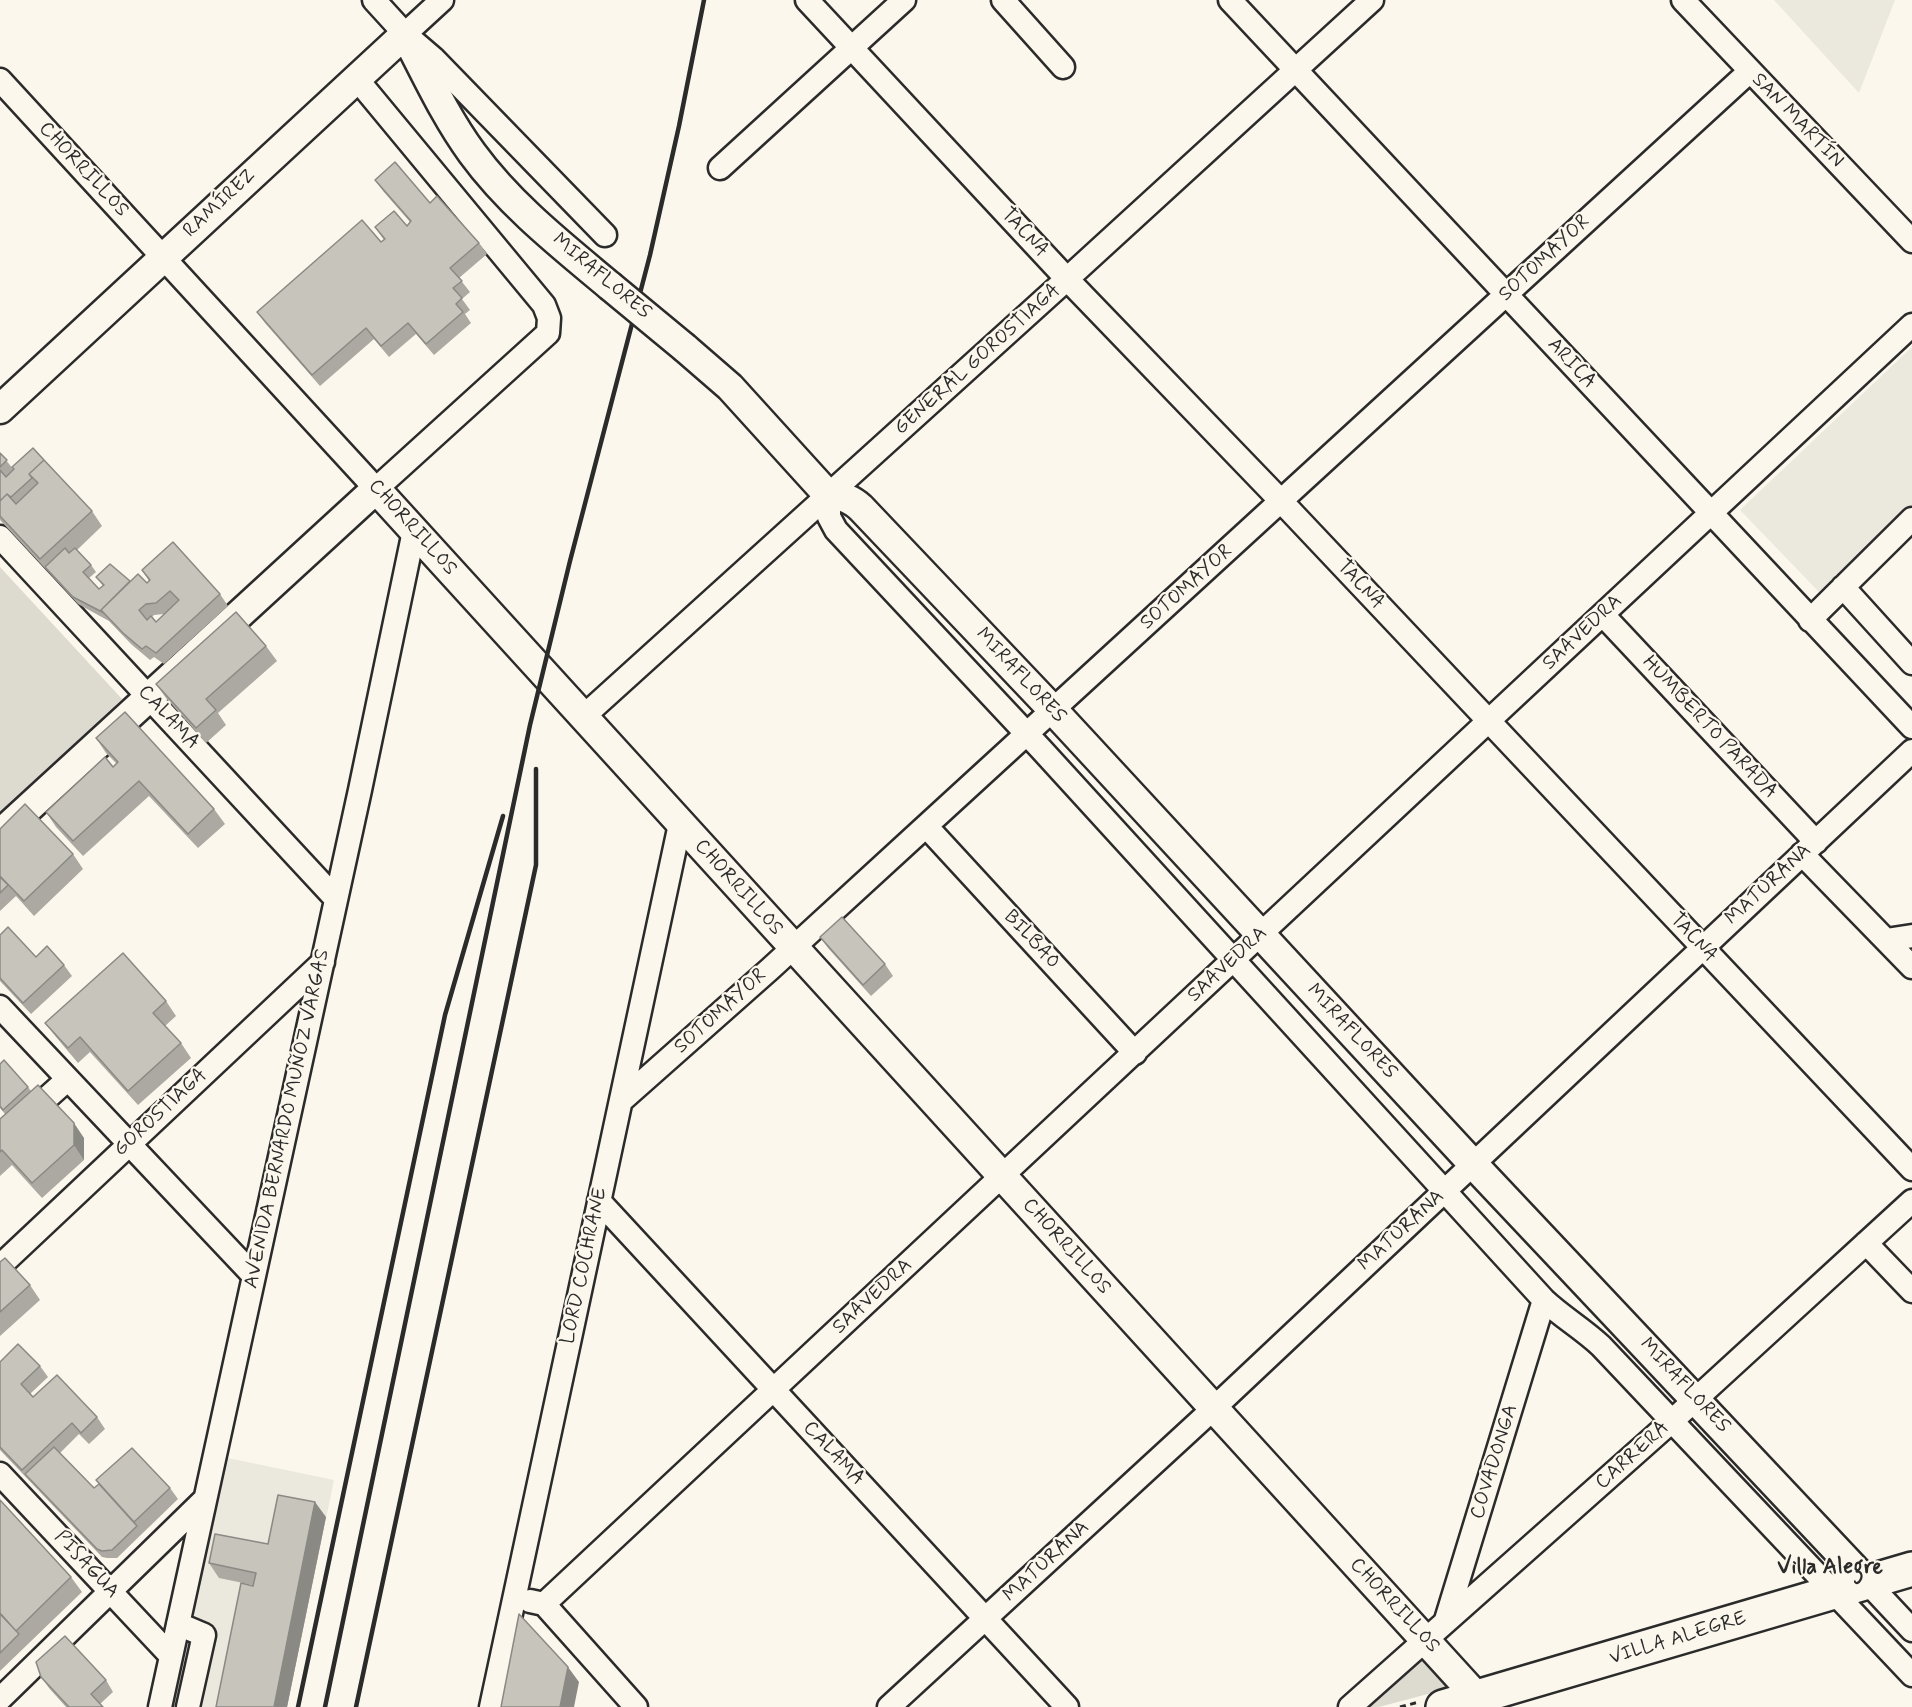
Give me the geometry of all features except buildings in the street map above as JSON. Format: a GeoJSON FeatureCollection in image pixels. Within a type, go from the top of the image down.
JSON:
{"type":"FeatureCollection","features":[{"type":"Feature","properties":{"kind":"highway","name":"VILLA ALEGRE"},"geometry":{"type":"LineString","coordinates":[[1443,1707],[1912,1569]]}},
{"type":"Feature","properties":{"kind":"main road","name":"RAMÍREZ"},"geometry":{"type":"LineString","coordinates":[[0,409],[405,34]]}},
{"type":"Feature","properties":{"kind":"main road","name":"MIRAFLORES"},"geometry":{"type":"LineString","coordinates":[[405,34],[456,130],[487,173],[504,192],[541,227],[730,387],[829,496],[840,495],[849,498],[861,508],[1053,710],[1473,1164],[1867,1582]]}},
{"type":"Feature","properties":{"kind":"main road","name":"CHORRILLOS"},"geometry":{"type":"LineString","coordinates":[[376,489],[1213,1409],[1435,1631],[1477,1697]]}},
{"type":"Feature","properties":{"kind":"main road"},"geometry":{"type":"LineString","coordinates":[[0,834],[376,489]]}},
{"type":"Feature","properties":{"kind":"street","name":"MIRAFLORES"},"geometry":{"type":"LineString","coordinates":[[374,0],[405,34],[434,58],[606,235]]}},
{"type":"Feature","properties":{"kind":"street","name":"RAMÍREZ"},"geometry":{"type":"LineString","coordinates":[[405,34],[442,0]]}},
{"type":"Feature","properties":{"kind":"street","name":"TACNA"},"geometry":{"type":"LineString","coordinates":[[807,0],[1067,279],[1281,501],[1912,1169]]}},
{"type":"Feature","properties":{"kind":"street"},"geometry":{"type":"LineString","coordinates":[[720,168],[904,0]]}},
{"type":"Feature","properties":{"kind":"street"},"geometry":{"type":"LineString","coordinates":[[1003,0],[1063,67]]}},
{"type":"Feature","properties":{"kind":"street","name":"ARICA"},"geometry":{"type":"LineString","coordinates":[[1230,0],[1912,727]]}},
{"type":"Feature","properties":{"kind":"street","name":"GENERAL GOROSTIAGA"},"geometry":{"type":"LineString","coordinates":[[582,717],[829,496],[1372,0]]}},
{"type":"Feature","properties":{"kind":"street","name":"SAN MARTÍN"},"geometry":{"type":"LineString","coordinates":[[1683,0],[1912,241]]}},
{"type":"Feature","properties":{"kind":"street","name":"SOTOMAYOR"},"geometry":{"type":"LineString","coordinates":[[621,1101],[793,948],[1750,71]]}},
{"type":"Feature","properties":{"kind":"street"},"geometry":{"type":"LineString","coordinates":[[356,78],[544,304],[549,318],[548,333],[376,489]]}},
{"type":"Feature","properties":{"kind":"street","name":"CHORRILLOS"},"geometry":{"type":"LineString","coordinates":[[0,80],[376,489]]}},
{"type":"Feature","properties":{"kind":"street","name":"SAAVEDRA"},"geometry":{"type":"LineString","coordinates":[[544,1604],[1912,325]]}},
{"type":"Feature","properties":{"kind":"street","name":"MIRAFLORES"},"geometry":{"type":"LineString","coordinates":[[829,496],[827,510],[836,530],[1027,734],[1444,1192],[1557,1313],[1587,1333],[1673,1420],[1912,1675]]}},
{"type":"Feature","properties":{"kind":"street"},"geometry":{"type":"LineString","coordinates":[[1810,620],[1912,519]]}},
{"type":"Feature","properties":{"kind":"street","name":"AVENIDA BERNARDO MUÑOZ VARGAS"},"geometry":{"type":"LineString","coordinates":[[160,1707],[323,962],[414,531]]}},
{"type":"Feature","properties":{"kind":"street","name":"CALAMA"},"geometry":{"type":"LineString","coordinates":[[0,537],[336,899]]}},
{"type":"Feature","properties":{"kind":"street"},"geometry":{"type":"LineString","coordinates":[[1843,587],[1912,663]]}},
{"type":"Feature","properties":{"kind":"street","name":"HUMBERTO PARADA"},"geometry":{"type":"LineString","coordinates":[[1603,615],[1912,967]]}},
{"type":"Feature","properties":{"kind":"street","name":"MATURANA"},"geometry":{"type":"LineString","coordinates":[[889,1707],[1213,1409],[1912,751]]}},
{"type":"Feature","properties":{"kind":"street","name":"LORD COCHRANE"},"geometry":{"type":"LineString","coordinates":[[491,1707],[680,824]]}},
{"type":"Feature","properties":{"kind":"street","name":"BILBAO"},"geometry":{"type":"LineString","coordinates":[[926,826],[1135,1053]]}},
{"type":"Feature","properties":{"kind":"street"},"geometry":{"type":"LineString","coordinates":[[1886,940],[1912,936]]}},
{"type":"Feature","properties":{"kind":"street","name":"GOROSTIAGA"},"geometry":{"type":"LineString","coordinates":[[0,1266],[323,962]]}},
{"type":"Feature","properties":{"kind":"street"},"geometry":{"type":"LineString","coordinates":[[0,1006],[254,1276]]}},
{"type":"Feature","properties":{"kind":"street"},"geometry":{"type":"LineString","coordinates":[[0,1140],[69,1078]]}},
{"type":"Feature","properties":{"kind":"street","name":"CALAMA"},"geometry":{"type":"LineString","coordinates":[[599,1201],[1067,1707]]}},
{"type":"Feature","properties":{"kind":"street","name":"CARRERA"},"geometry":{"type":"LineString","coordinates":[[1350,1707],[1696,1400],[1912,1201]]}},
{"type":"Feature","properties":{"kind":"street"},"geometry":{"type":"LineString","coordinates":[[1866,1243],[1912,1291]]}},
{"type":"Feature","properties":{"kind":"street","name":"COVADONGA"},"geometry":{"type":"LineString","coordinates":[[1435,1631],[1544,1300]]}},
{"type":"Feature","properties":{"kind":"street","name":"PISAGUA"},"geometry":{"type":"LineString","coordinates":[[0,1474],[171,1656]]}},
{"type":"Feature","properties":{"kind":"street"},"geometry":{"type":"LineString","coordinates":[[0,1699],[205,1499]]}},
{"type":"Feature","properties":{"kind":"street"},"geometry":{"type":"LineString","coordinates":[[1867,1582],[1912,1630]]}},
{"type":"Feature","properties":{"kind":"street"},"geometry":{"type":"LineString","coordinates":[[514,1596],[544,1604],[636,1707]]}},
{"type":"Feature","properties":{"kind":"street"},"geometry":{"type":"LineString","coordinates":[[178,1624],[204,1635],[188,1707]]}},
{"type":"Feature","properties":{"kind":"shaded area"},"geometry":{"type":"Polygon","coordinates":[[[1774,0],[1895,0],[1859,93],[1774,0]]]}},
{"type":"Feature","properties":{"kind":"shaded area"},"geometry":{"type":"Polygon","coordinates":[[[1912,347],[1912,505],[1819,592],[1740,510],[1912,347]]]}},
{"type":"Feature","properties":{"kind":"shaded area"},"geometry":{"type":"Polygon","coordinates":[[[0,567],[122,699],[0,813],[0,567]]]}},
{"type":"Feature","properties":{"kind":"shaded area"},"geometry":{"type":"Polygon","coordinates":[[[223,1457],[334,1480],[287,1707],[172,1707],[223,1457]]]}},
{"type":"Feature","properties":{"kind":"shaded area"},"geometry":{"type":"Polygon","coordinates":[[[1426,1654],[1454,1687],[1379,1707],[1363,1707],[1426,1654]]]}},
{"type":"Feature","properties":{"kind":"railway"},"geometry":{"type":"LineString","coordinates":[[325,1707],[530,725],[570,561],[650,255],[704,0]]}},
{"type":"Feature","properties":{"kind":"railway"},"geometry":{"type":"LineString","coordinates":[[356,1707],[536,865],[536,769]]}},
{"type":"Feature","properties":{"kind":"railway"},"geometry":{"type":"LineString","coordinates":[[298,1707],[445,1015],[503,816]]}},
{"type":"Feature","properties":{"kind":"district","name":"Villa Alegre"},"geometry":{"type":"Point","coordinates":[1830,1568]}}]}
